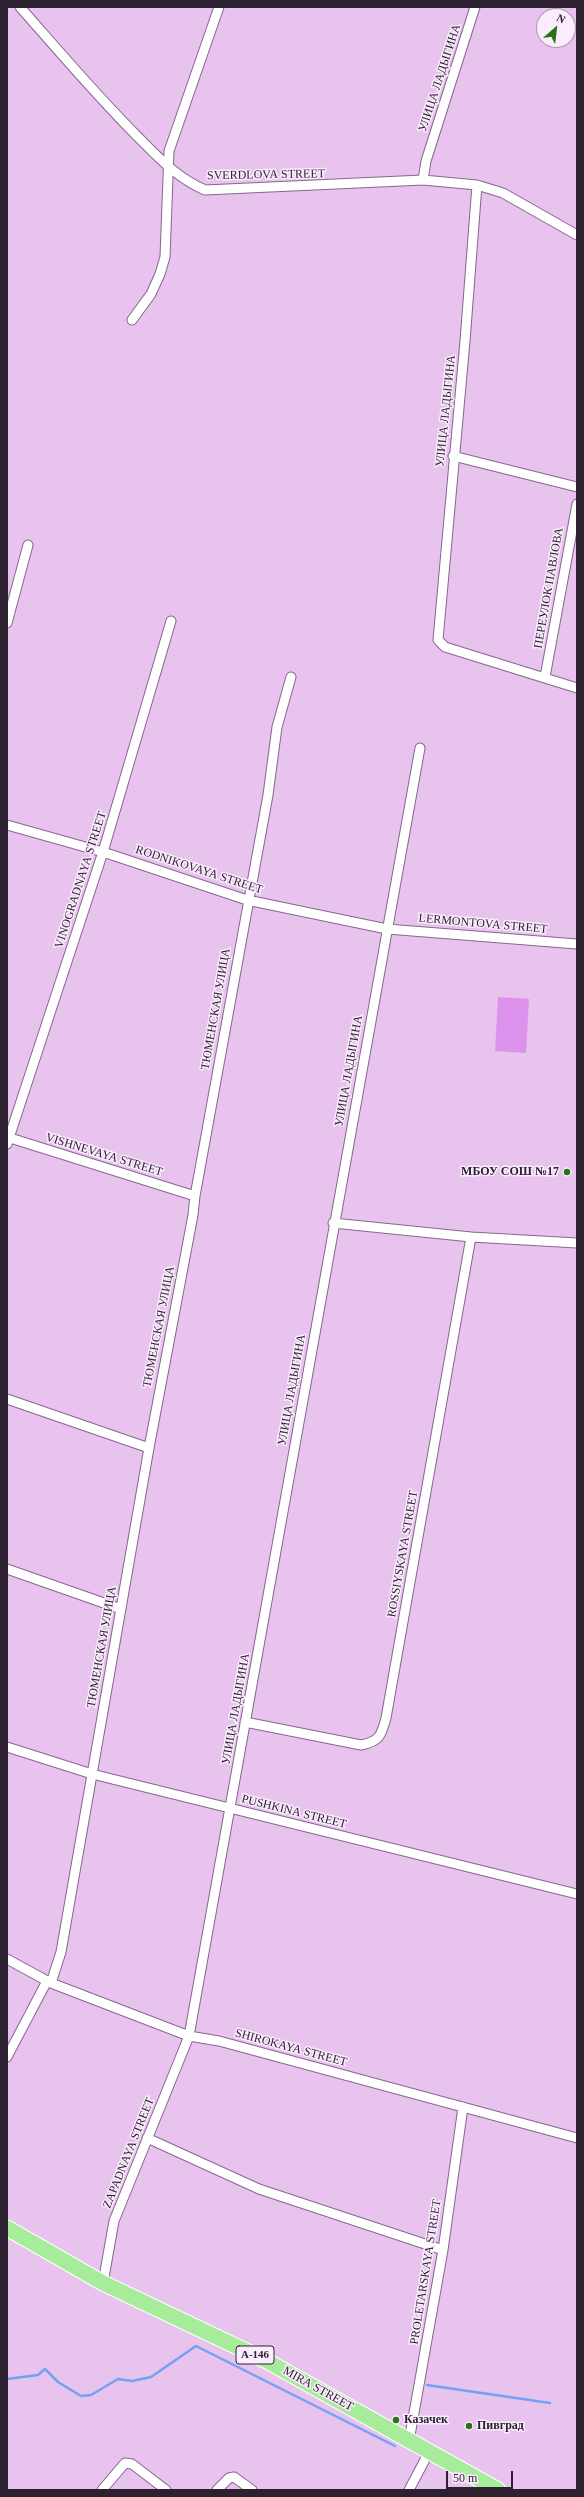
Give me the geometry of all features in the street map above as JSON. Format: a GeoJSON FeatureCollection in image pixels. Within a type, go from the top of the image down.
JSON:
{"type":"FeatureCollection","features":[{"type":"Feature","properties":{"kind":"highway","name":"MIRA STREET"},"geometry":{"type":"LineString","coordinates":[[7,2228],[103,2283],[267,2361],[498,2490]]}},
{"type":"Feature","properties":{"kind":"street","name":"SVERDLOVA STREET"},"geometry":{"type":"LineString","coordinates":[[20,7],[119,118],[185,181],[205,190],[423,180],[477,185],[503,194],[577,235]]}},
{"type":"Feature","properties":{"kind":"street"},"geometry":{"type":"LineString","coordinates":[[132,320],[151,294],[160,274],[165,257],[169,151],[219,7]]}},
{"type":"Feature","properties":{"kind":"street","name":"УЛИЦА ЛАДЫГИНА"},"geometry":{"type":"LineString","coordinates":[[423,180],[426,161],[475,7]]}},
{"type":"Feature","properties":{"kind":"street","name":"УЛИЦА ЛАДЫГИНА"},"geometry":{"type":"LineString","coordinates":[[477,185],[466,341],[453,456],[438,640],[445,647],[546,677]]}},
{"type":"Feature","properties":{"kind":"street"},"geometry":{"type":"LineString","coordinates":[[453,456],[577,487]]}},
{"type":"Feature","properties":{"kind":"street","name":"ПЕРЕУЛОК ПАВЛОВА"},"geometry":{"type":"LineString","coordinates":[[546,677],[577,504]]}},
{"type":"Feature","properties":{"kind":"street"},"geometry":{"type":"LineString","coordinates":[[7,623],[28,546]]}},
{"type":"Feature","properties":{"kind":"street","name":"VINOGRADNAYA STREET"},"geometry":{"type":"LineString","coordinates":[[8,1139],[103,852],[171,621]]}},
{"type":"Feature","properties":{"kind":"street","name":"ТЮМЕНСКАЯ УЛИЦА"},"geometry":{"type":"LineString","coordinates":[[7,2057],[49,1982],[61,1952],[149,1448],[193,1215],[194,1196],[247,900],[268,795],[277,727],[291,677]]}},
{"type":"Feature","properties":{"kind":"street"},"geometry":{"type":"LineString","coordinates":[[546,677],[577,688]]}},
{"type":"Feature","properties":{"kind":"street","name":"УЛИЦА ЛАДЫГИНА"},"geometry":{"type":"LineString","coordinates":[[190,2036],[333,1223],[420,748]]}},
{"type":"Feature","properties":{"kind":"street","name":"RODNIKOVAYA STREET"},"geometry":{"type":"LineString","coordinates":[[7,825],[103,852],[247,900],[387,929]]}},
{"type":"Feature","properties":{"kind":"street","name":"LERMONTOVA STREET"},"geometry":{"type":"LineString","coordinates":[[387,929],[577,944]]}},
{"type":"Feature","properties":{"kind":"street","name":"VISHNEVAYA STREET"},"geometry":{"type":"LineString","coordinates":[[8,1139],[194,1196]]}},
{"type":"Feature","properties":{"kind":"street"},"geometry":{"type":"LineString","coordinates":[[333,1223],[471,1237],[577,1243]]}},
{"type":"Feature","properties":{"kind":"street","name":"ROSSIYSKAYA STREET"},"geometry":{"type":"LineString","coordinates":[[245,1722],[361,1745],[375,1742],[381,1734],[388,1710],[471,1237]]}},
{"type":"Feature","properties":{"kind":"street"},"geometry":{"type":"LineString","coordinates":[[7,1400],[149,1448]]}},
{"type":"Feature","properties":{"kind":"street"},"geometry":{"type":"LineString","coordinates":[[7,1569],[121,1609]]}},
{"type":"Feature","properties":{"kind":"street","name":"PUSHKINA STREET"},"geometry":{"type":"LineString","coordinates":[[7,1747],[92,1774],[577,1894]]}},
{"type":"Feature","properties":{"kind":"street","name":"SHIROKAYA STREET"},"geometry":{"type":"LineString","coordinates":[[7,1959],[49,1982],[190,2036],[219,2041],[577,2138]]}},
{"type":"Feature","properties":{"kind":"street","name":"ZAPADNAYA STREET"},"geometry":{"type":"LineString","coordinates":[[103,2283],[114,2221],[190,2036]]}},
{"type":"Feature","properties":{"kind":"street","name":"PROLETARSKAYA STREET"},"geometry":{"type":"LineString","coordinates":[[409,2441],[443,2250],[462,2107]]}},
{"type":"Feature","properties":{"kind":"street"},"geometry":{"type":"LineString","coordinates":[[147,2138],[259,2189],[443,2250]]}},
{"type":"Feature","properties":{"kind":"street"},"geometry":{"type":"LineString","coordinates":[[409,2490],[429,2452]]}},
{"type":"Feature","properties":{"kind":"street"},"geometry":{"type":"LineString","coordinates":[[102,2490],[125,2463],[132,2464],[166,2490]]}},
{"type":"Feature","properties":{"kind":"street"},"geometry":{"type":"LineString","coordinates":[[217,2490],[229,2478],[234,2477],[252,2490]]}},
{"type":"Feature","properties":{"kind":"shaded area"},"geometry":{"type":"Polygon","coordinates":[[[498,997],[529,999],[526,1053],[495,1051],[498,997]]]}},
{"type":"Feature","properties":{"kind":"waterway"},"geometry":{"type":"LineString","coordinates":[[7,2379],[38,2375],[45,2369],[58,2382],[81,2396],[91,2395],[118,2379],[132,2381],[151,2377],[196,2346],[395,2446]]}},
{"type":"Feature","properties":{"kind":"waterway"},"geometry":{"type":"LineString","coordinates":[[427,2385],[550,2403]]}},
{"type":"Feature","properties":{"kind":"place","name":"МБОУ СОШ №17"},"geometry":{"type":"Point","coordinates":[567,1172]}},
{"type":"Feature","properties":{"kind":"place","name":"Казачек"},"geometry":{"type":"Point","coordinates":[396,2420]}},
{"type":"Feature","properties":{"kind":"place","name":"Пивград"},"geometry":{"type":"Point","coordinates":[469,2426]}}]}
